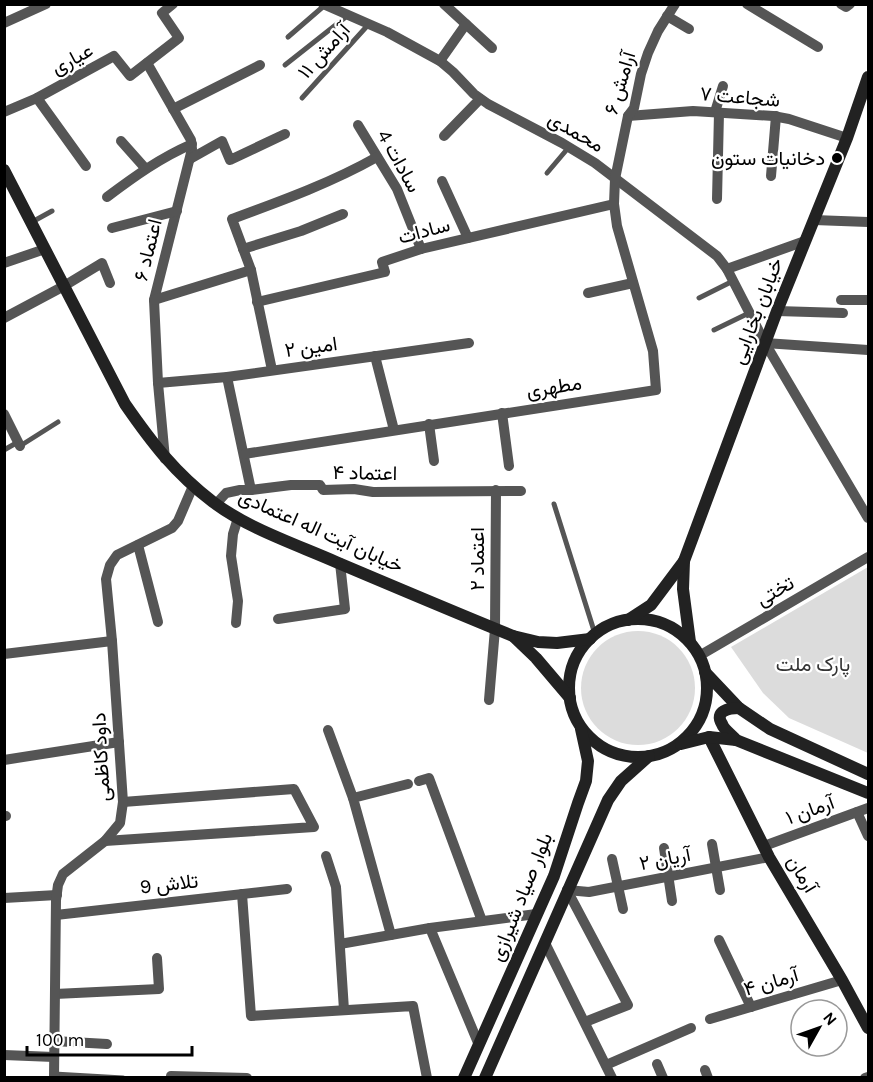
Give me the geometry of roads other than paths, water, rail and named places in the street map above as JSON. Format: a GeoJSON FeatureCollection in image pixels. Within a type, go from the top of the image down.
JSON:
{"type":"FeatureCollection","features":[{"type":"Feature","properties":{"kind":"main road","name":"خیابان بخارایی"},"geometry":{"type":"LineString","coordinates":[[628,620],[651,605],[684,561],[777,310],[847,138],[868,77]]}},
{"type":"Feature","properties":{"kind":"main road","name":"خیابان آیت اله اعتمادی"},"geometry":{"type":"LineString","coordinates":[[4,170],[125,404],[165,459],[193,486],[216,504],[262,531],[513,636]]}},
{"type":"Feature","properties":{"kind":"main road","name":"خیابان بخارایی"},"geometry":{"type":"LineString","coordinates":[[684,561],[683,590],[690,642]]}},
{"type":"Feature","properties":{"kind":"main road"},"geometry":{"type":"LineString","coordinates":[[513,636],[538,642],[557,643],[592,636],[611,625],[628,620],[645,619],[662,623],[677,631],[690,642],[699,656],[705,672],[707,693],[703,713],[693,731],[677,745]]}},
{"type":"Feature","properties":{"kind":"main road"},"geometry":{"type":"LineString","coordinates":[[513,636],[536,658],[570,698]]}},
{"type":"Feature","properties":{"kind":"main road"},"geometry":{"type":"LineString","coordinates":[[592,636],[577,656],[570,677],[570,698],[580,725],[603,747],[618,754],[633,757],[649,756],[692,740],[709,737],[736,740],[868,793]]}},
{"type":"Feature","properties":{"kind":"main road"},"geometry":{"type":"LineString","coordinates":[[705,672],[739,708],[770,729],[868,774]]}},
{"type":"Feature","properties":{"kind":"main road"},"geometry":{"type":"LineString","coordinates":[[736,740],[721,724],[720,716],[723,711],[730,708],[739,708]]}},
{"type":"Feature","properties":{"kind":"main road","name":"بلوار صیاد شیرازی"},"geometry":{"type":"LineString","coordinates":[[464,1077],[554,876],[586,781],[588,761],[580,725]]}},
{"type":"Feature","properties":{"kind":"main road","name":"آرمان"},"geometry":{"type":"LineString","coordinates":[[709,737],[766,852],[867,1020]]}},
{"type":"Feature","properties":{"kind":"main road","name":"بلوار صیاد شیرازی"},"geometry":{"type":"LineString","coordinates":[[485,1077],[608,800],[621,781],[649,756]]}},
{"type":"Feature","properties":{"kind":"street"},"geometry":{"type":"LineString","coordinates":[[4,23],[46,4]]}},
{"type":"Feature","properties":{"kind":"street"},"geometry":{"type":"LineString","coordinates":[[107,197],[145,168],[192,144],[147,63],[179,38],[162,13],[173,4]]}},
{"type":"Feature","properties":{"kind":"street"},"geometry":{"type":"LineString","coordinates":[[444,4],[492,48]]}},
{"type":"Feature","properties":{"kind":"street","name":"آرامش ۶"},"geometry":{"type":"LineString","coordinates":[[615,179],[628,116],[634,108],[644,64],[658,32],[675,4]]}},
{"type":"Feature","properties":{"kind":"street"},"geometry":{"type":"LineString","coordinates":[[747,4],[818,47]]}},
{"type":"Feature","properties":{"kind":"street"},"geometry":{"type":"LineString","coordinates":[[840,4],[846,7],[850,4]]}},
{"type":"Feature","properties":{"kind":"street","name":"محمدی"},"geometry":{"type":"LineString","coordinates":[[324,5],[338,7],[348,15],[369,23],[440,61],[480,99],[519,122],[569,146],[595,163],[717,256],[727,269],[765,343],[868,518]]}},
{"type":"Feature","properties":{"kind":"street"},"geometry":{"type":"LineString","coordinates":[[667,16],[689,29]]}},
{"type":"Feature","properties":{"kind":"street"},"geometry":{"type":"LineString","coordinates":[[440,61],[466,24]]}},
{"type":"Feature","properties":{"kind":"street","name":"عیاری"},"geometry":{"type":"LineString","coordinates":[[37,98],[114,56],[130,76],[147,63]]}},
{"type":"Feature","properties":{"kind":"street"},"geometry":{"type":"LineString","coordinates":[[173,109],[260,65]]}},
{"type":"Feature","properties":{"kind":"street"},"geometry":{"type":"LineString","coordinates":[[717,199],[717,112],[723,86]]}},
{"type":"Feature","properties":{"kind":"street"},"geometry":{"type":"LineString","coordinates":[[4,112],[37,98],[87,166]]}},
{"type":"Feature","properties":{"kind":"street"},"geometry":{"type":"LineString","coordinates":[[444,136],[480,99]]}},
{"type":"Feature","properties":{"kind":"street","name":"شجاعت ۷"},"geometry":{"type":"LineString","coordinates":[[628,116],[693,111],[776,116],[847,138]]}},
{"type":"Feature","properties":{"kind":"street"},"geometry":{"type":"LineString","coordinates":[[771,176],[776,116]]}},
{"type":"Feature","properties":{"kind":"street","name":"سادات 4"},"geometry":{"type":"LineString","coordinates":[[358,125],[397,189],[421,249]]}},
{"type":"Feature","properties":{"kind":"street"},"geometry":{"type":"LineString","coordinates":[[190,159],[222,141],[230,160],[285,134]]}},
{"type":"Feature","properties":{"kind":"street"},"geometry":{"type":"LineString","coordinates":[[121,141],[145,168]]}},
{"type":"Feature","properties":{"kind":"street","name":"اعتماد ۶"},"geometry":{"type":"LineString","coordinates":[[165,459],[154,300],[192,144]]}},
{"type":"Feature","properties":{"kind":"street"},"geometry":{"type":"LineString","coordinates":[[272,370],[250,270],[232,219],[312,188],[377,157]]}},
{"type":"Feature","properties":{"kind":"street","name":"مطهری"},"geometry":{"type":"LineString","coordinates":[[244,454],[656,390],[652,351],[617,226],[614,204],[615,179]]}},
{"type":"Feature","properties":{"kind":"street"},"geometry":{"type":"LineString","coordinates":[[442,181],[468,238]]}},
{"type":"Feature","properties":{"kind":"street","name":"سادات"},"geometry":{"type":"LineString","coordinates":[[257,302],[385,272],[382,262],[421,249],[614,204]]}},
{"type":"Feature","properties":{"kind":"street"},"geometry":{"type":"LineString","coordinates":[[112,228],[177,211]]}},
{"type":"Feature","properties":{"kind":"street"},"geometry":{"type":"LineString","coordinates":[[243,249],[301,231],[343,214]]}},
{"type":"Feature","properties":{"kind":"street"},"geometry":{"type":"LineString","coordinates":[[814,220],[868,222]]}},
{"type":"Feature","properties":{"kind":"street"},"geometry":{"type":"LineString","coordinates":[[727,269],[805,241]]}},
{"type":"Feature","properties":{"kind":"street"},"geometry":{"type":"LineString","coordinates":[[4,262],[45,249]]}},
{"type":"Feature","properties":{"kind":"street"},"geometry":{"type":"LineString","coordinates":[[4,318],[102,263],[110,283]]}},
{"type":"Feature","properties":{"kind":"street"},"geometry":{"type":"LineString","coordinates":[[154,300],[250,270]]}},
{"type":"Feature","properties":{"kind":"street"},"geometry":{"type":"LineString","coordinates":[[588,293],[633,283]]}},
{"type":"Feature","properties":{"kind":"street"},"geometry":{"type":"LineString","coordinates":[[841,300],[868,300]]}},
{"type":"Feature","properties":{"kind":"street"},"geometry":{"type":"LineString","coordinates":[[777,310],[843,313]]}},
{"type":"Feature","properties":{"kind":"street","name":"امین ۲"},"geometry":{"type":"LineString","coordinates":[[158,383],[227,377],[469,343]]}},
{"type":"Feature","properties":{"kind":"street"},"geometry":{"type":"LineString","coordinates":[[765,343],[868,350]]}},
{"type":"Feature","properties":{"kind":"street"},"geometry":{"type":"LineString","coordinates":[[375,356],[394,430]]}},
{"type":"Feature","properties":{"kind":"street"},"geometry":{"type":"LineString","coordinates":[[227,377],[251,490]]}},
{"type":"Feature","properties":{"kind":"street"},"geometry":{"type":"LineString","coordinates":[[502,413],[509,466]]}},
{"type":"Feature","properties":{"kind":"street"},"geometry":{"type":"LineString","coordinates":[[4,414],[19,444]]}},
{"type":"Feature","properties":{"kind":"street"},"geometry":{"type":"LineString","coordinates":[[429,424],[434,461]]}},
{"type":"Feature","properties":{"kind":"street","name":"اعتماد ۴"},"geometry":{"type":"LineString","coordinates":[[216,504],[226,493],[240,490],[308,485],[320,485],[322,490],[354,489],[373,492],[521,491]]}},
{"type":"Feature","properties":{"kind":"street","name":"داود کاظمی"},"geometry":{"type":"LineString","coordinates":[[54,1076],[58,885],[63,874],[105,841],[120,823],[123,802],[106,579],[110,565],[117,555],[172,528],[193,486]]}},
{"type":"Feature","properties":{"kind":"street","name":"اعتماد ۲"},"geometry":{"type":"LineString","coordinates":[[489,700],[495,629],[496,490]]}},
{"type":"Feature","properties":{"kind":"street"},"geometry":{"type":"LineString","coordinates":[[236,623],[238,602],[231,556],[233,534],[238,518]]}},
{"type":"Feature","properties":{"kind":"street"},"geometry":{"type":"LineString","coordinates":[[138,545],[158,622]]}},
{"type":"Feature","properties":{"kind":"street","name":"تختی"},"geometry":{"type":"LineString","coordinates":[[699,656],[868,557]]}},
{"type":"Feature","properties":{"kind":"street"},"geometry":{"type":"LineString","coordinates":[[278,619],[345,609],[340,563]]}},
{"type":"Feature","properties":{"kind":"street"},"geometry":{"type":"LineString","coordinates":[[4,654],[112,641]]}},
{"type":"Feature","properties":{"kind":"street"},"geometry":{"type":"LineString","coordinates":[[328,730],[353,798],[391,935]]}},
{"type":"Feature","properties":{"kind":"street"},"geometry":{"type":"LineString","coordinates":[[4,760],[119,742]]}},
{"type":"Feature","properties":{"kind":"street"},"geometry":{"type":"LineString","coordinates":[[419,781],[429,778],[482,921]]}},
{"type":"Feature","properties":{"kind":"street"},"geometry":{"type":"LineString","coordinates":[[353,798],[408,784]]}},
{"type":"Feature","properties":{"kind":"street"},"geometry":{"type":"LineString","coordinates":[[105,841],[314,827],[294,789],[123,802]]}},
{"type":"Feature","properties":{"kind":"street","name":"آرمان ۱"},"geometry":{"type":"LineString","coordinates":[[766,852],[868,808]]}},
{"type":"Feature","properties":{"kind":"street"},"geometry":{"type":"LineString","coordinates":[[857,812],[868,836]]}},
{"type":"Feature","properties":{"kind":"street"},"geometry":{"type":"LineString","coordinates":[[712,844],[720,890]]}},
{"type":"Feature","properties":{"kind":"street"},"geometry":{"type":"LineString","coordinates":[[663,848],[672,902]]}},
{"type":"Feature","properties":{"kind":"street","name":"آریان ۲"},"geometry":{"type":"LineString","coordinates":[[567,890],[589,892],[668,877],[716,867],[766,852]]}},
{"type":"Feature","properties":{"kind":"street"},"geometry":{"type":"LineString","coordinates":[[326,856],[336,887],[344,1011]]}},
{"type":"Feature","properties":{"kind":"street"},"geometry":{"type":"LineString","coordinates":[[612,859],[623,909]]}},
{"type":"Feature","properties":{"kind":"street","name":"تلاش 9"},"geometry":{"type":"LineString","coordinates":[[56,915],[287,889]]}},
{"type":"Feature","properties":{"kind":"street"},"geometry":{"type":"LineString","coordinates":[[567,890],[628,1005],[585,1022]]}},
{"type":"Feature","properties":{"kind":"street"},"geometry":{"type":"LineString","coordinates":[[242,894],[251,1016],[413,1006],[427,1077]]}},
{"type":"Feature","properties":{"kind":"street"},"geometry":{"type":"LineString","coordinates":[[4,898],[57,895]]}},
{"type":"Feature","properties":{"kind":"street"},"geometry":{"type":"LineString","coordinates":[[340,944],[430,928],[536,914]]}},
{"type":"Feature","properties":{"kind":"street"},"geometry":{"type":"LineString","coordinates":[[430,928],[479,1045]]}},
{"type":"Feature","properties":{"kind":"street"},"geometry":{"type":"LineString","coordinates":[[719,940],[751,1007]]}},
{"type":"Feature","properties":{"kind":"street"},"geometry":{"type":"LineString","coordinates":[[545,943],[612,1077]]}},
{"type":"Feature","properties":{"kind":"street"},"geometry":{"type":"LineString","coordinates":[[55,994],[159,989],[157,958]]}},
{"type":"Feature","properties":{"kind":"street","name":"آرمان ۴"},"geometry":{"type":"LineString","coordinates":[[710,1019],[842,980]]}},
{"type":"Feature","properties":{"kind":"street"},"geometry":{"type":"LineString","coordinates":[[606,1065],[692,1028]]}},
{"type":"Feature","properties":{"kind":"street"},"geometry":{"type":"LineString","coordinates":[[54,1041],[107,1044]]}},
{"type":"Feature","properties":{"kind":"street"},"geometry":{"type":"LineString","coordinates":[[4,1055],[54,1057]]}},
{"type":"Feature","properties":{"kind":"street"},"geometry":{"type":"LineString","coordinates":[[657,1064],[663,1077]]}},
{"type":"Feature","properties":{"kind":"street"},"geometry":{"type":"LineString","coordinates":[[171,1076],[247,1077]]}},
{"type":"Feature","properties":{"kind":"lane"},"geometry":{"type":"LineString","coordinates":[[288,37],[324,5]]}},
{"type":"Feature","properties":{"kind":"lane"},"geometry":{"type":"LineString","coordinates":[[285,65],[348,15]]}},
{"type":"Feature","properties":{"kind":"lane","name":"آرامش ۱۱"},"geometry":{"type":"LineString","coordinates":[[302,98],[369,23]]}},
{"type":"Feature","properties":{"kind":"lane"},"geometry":{"type":"LineString","coordinates":[[547,173],[569,146]]}},
{"type":"Feature","properties":{"kind":"lane"},"geometry":{"type":"LineString","coordinates":[[32,222],[52,211]]}},
{"type":"Feature","properties":{"kind":"lane"},"geometry":{"type":"LineString","coordinates":[[699,298],[733,280]]}},
{"type":"Feature","properties":{"kind":"lane"},"geometry":{"type":"LineString","coordinates":[[714,330],[749,313]]}},
{"type":"Feature","properties":{"kind":"lane"},"geometry":{"type":"LineString","coordinates":[[4,450],[58,422]]}},
{"type":"Feature","properties":{"kind":"lane"},"geometry":{"type":"LineString","coordinates":[[554,504],[592,636]]}},
{"type":"Feature","properties":{"kind":"lane"},"geometry":{"type":"LineString","coordinates":[[54,1076],[123,1077]]}},
{"type":"Feature","properties":{"kind":"place","name":"دخانیات ستون"},"geometry":{"type":"Point","coordinates":[837,158]}},
{"type":"Feature","properties":{"kind":"park label","name":"پارک ملت"},"geometry":{"type":"Point","coordinates":[813,664]}}]}
